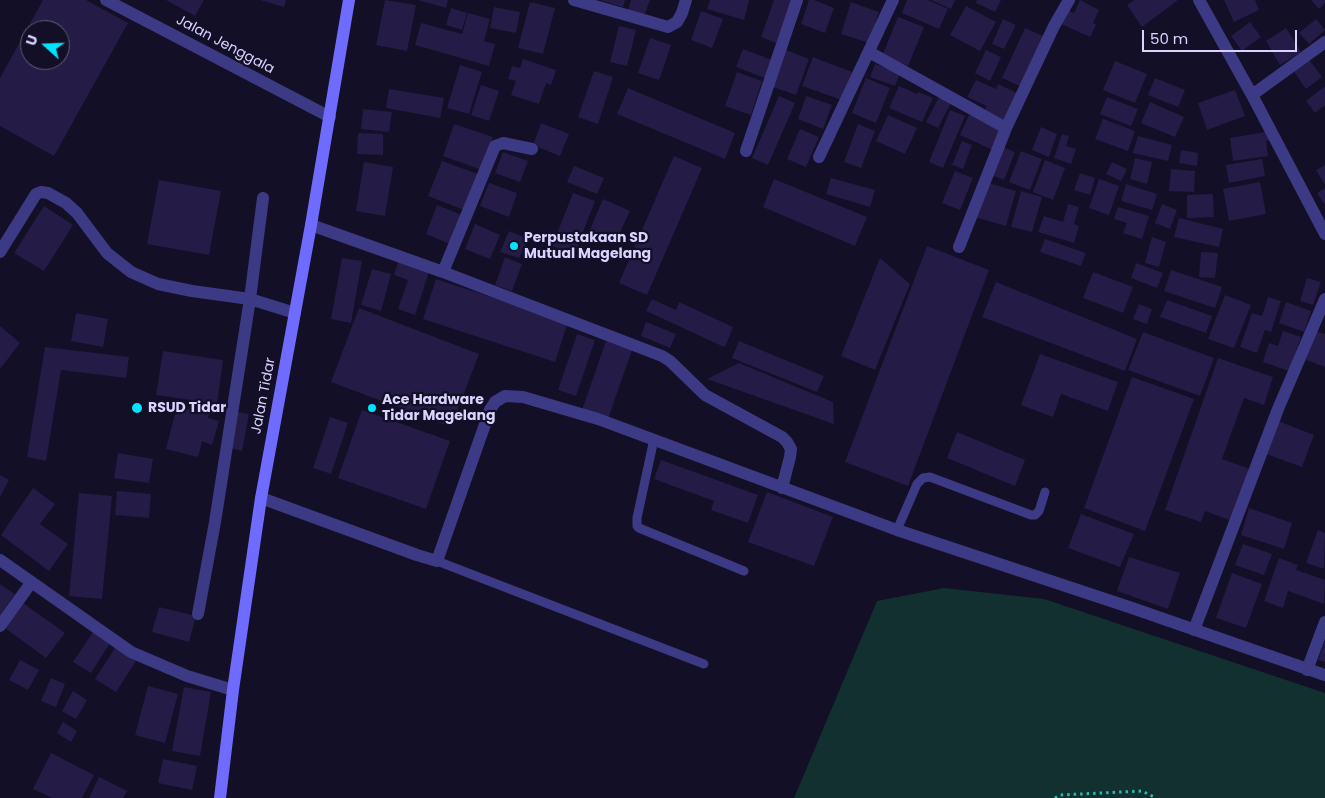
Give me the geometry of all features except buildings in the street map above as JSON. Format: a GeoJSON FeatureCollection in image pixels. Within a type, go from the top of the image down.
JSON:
{"type":"FeatureCollection","features":[{"type":"Feature","properties":{"kind":"main road","name":"Jalan Tidar"},"geometry":{"type":"LineString","coordinates":[[220,798],[233,690],[261,498],[311,225],[349,0]]}},
{"type":"Feature","properties":{"kind":"street","name":"Jalan Jenggala"},"geometry":{"type":"LineString","coordinates":[[106,0],[330,117]]}},
{"type":"Feature","properties":{"kind":"street"},"geometry":{"type":"LineString","coordinates":[[574,0],[668,28],[676,22],[682,13],[686,0]]}},
{"type":"Feature","properties":{"kind":"street"},"geometry":{"type":"LineString","coordinates":[[746,151],[797,0]]}},
{"type":"Feature","properties":{"kind":"street"},"geometry":{"type":"LineString","coordinates":[[819,157],[893,0]]}},
{"type":"Feature","properties":{"kind":"street"},"geometry":{"type":"LineString","coordinates":[[959,247],[1006,128],[1054,26],[1069,0]]}},
{"type":"Feature","properties":{"kind":"street"},"geometry":{"type":"LineString","coordinates":[[1199,0],[1252,95],[1325,234]]}},
{"type":"Feature","properties":{"kind":"street"},"geometry":{"type":"LineString","coordinates":[[1252,95],[1325,42]]}},
{"type":"Feature","properties":{"kind":"street"},"geometry":{"type":"LineString","coordinates":[[870,52],[1006,128]]}},
{"type":"Feature","properties":{"kind":"street"},"geometry":{"type":"LineString","coordinates":[[443,272],[489,156],[495,146],[503,142],[532,149]]}},
{"type":"Feature","properties":{"kind":"street"},"geometry":{"type":"LineString","coordinates":[[0,252],[30,201],[36,194],[41,192],[48,193],[66,203],[77,213],[108,253],[131,272],[158,284],[250,299],[295,313]]}},
{"type":"Feature","properties":{"kind":"street"},"geometry":{"type":"LineString","coordinates":[[198,614],[215,522],[250,299],[263,198]]}},
{"type":"Feature","properties":{"kind":"street"},"geometry":{"type":"LineString","coordinates":[[311,225],[443,272],[662,356],[670,361],[705,395],[782,436],[788,442],[791,449],[782,488]]}},
{"type":"Feature","properties":{"kind":"street"},"geometry":{"type":"LineString","coordinates":[[1194,630],[1278,409],[1325,299]]}},
{"type":"Feature","properties":{"kind":"street"},"geometry":{"type":"LineString","coordinates":[[261,498],[437,561],[490,410],[495,402],[505,396],[523,397],[598,419],[897,530],[1325,675]]}},
{"type":"Feature","properties":{"kind":"street"},"geometry":{"type":"LineString","coordinates":[[0,560],[131,652],[187,676],[233,690]]}},
{"type":"Feature","properties":{"kind":"street"},"geometry":{"type":"LineString","coordinates":[[0,626],[31,583]]}},
{"type":"Feature","properties":{"kind":"street"},"geometry":{"type":"LineString","coordinates":[[1307,670],[1325,622]]}},
{"type":"Feature","properties":{"kind":"lane"},"geometry":{"type":"LineString","coordinates":[[654,439],[637,518],[637,526],[744,570]]}},
{"type":"Feature","properties":{"kind":"lane"},"geometry":{"type":"LineString","coordinates":[[897,530],[918,484],[923,478],[930,477],[1031,515],[1039,511],[1045,492]]}},
{"type":"Feature","properties":{"kind":"lane"},"geometry":{"type":"LineString","coordinates":[[437,561],[704,664]]}},
{"type":"Feature","properties":{"kind":"path"},"geometry":{"type":"LineString","coordinates":[[1055,798],[1060,795],[1142,791],[1156,798]]}},
{"type":"Feature","properties":{"kind":"green space"},"geometry":{"type":"Polygon","coordinates":[[[944,588],[1044,599],[1325,693],[1325,798],[794,798],[877,601],[944,588]]]}},
{"type":"Feature","properties":{"kind":"place","name":"Perpustakaan SD Mutual Magelang"},"geometry":{"type":"Point","coordinates":[514,246]}},
{"type":"Feature","properties":{"kind":"place","name":"RSUD Tidar"},"geometry":{"type":"Point","coordinates":[137,408]}},
{"type":"Feature","properties":{"kind":"place","name":"Ace Hardware Tidar Magelang"},"geometry":{"type":"Point","coordinates":[372,408]}}]}
